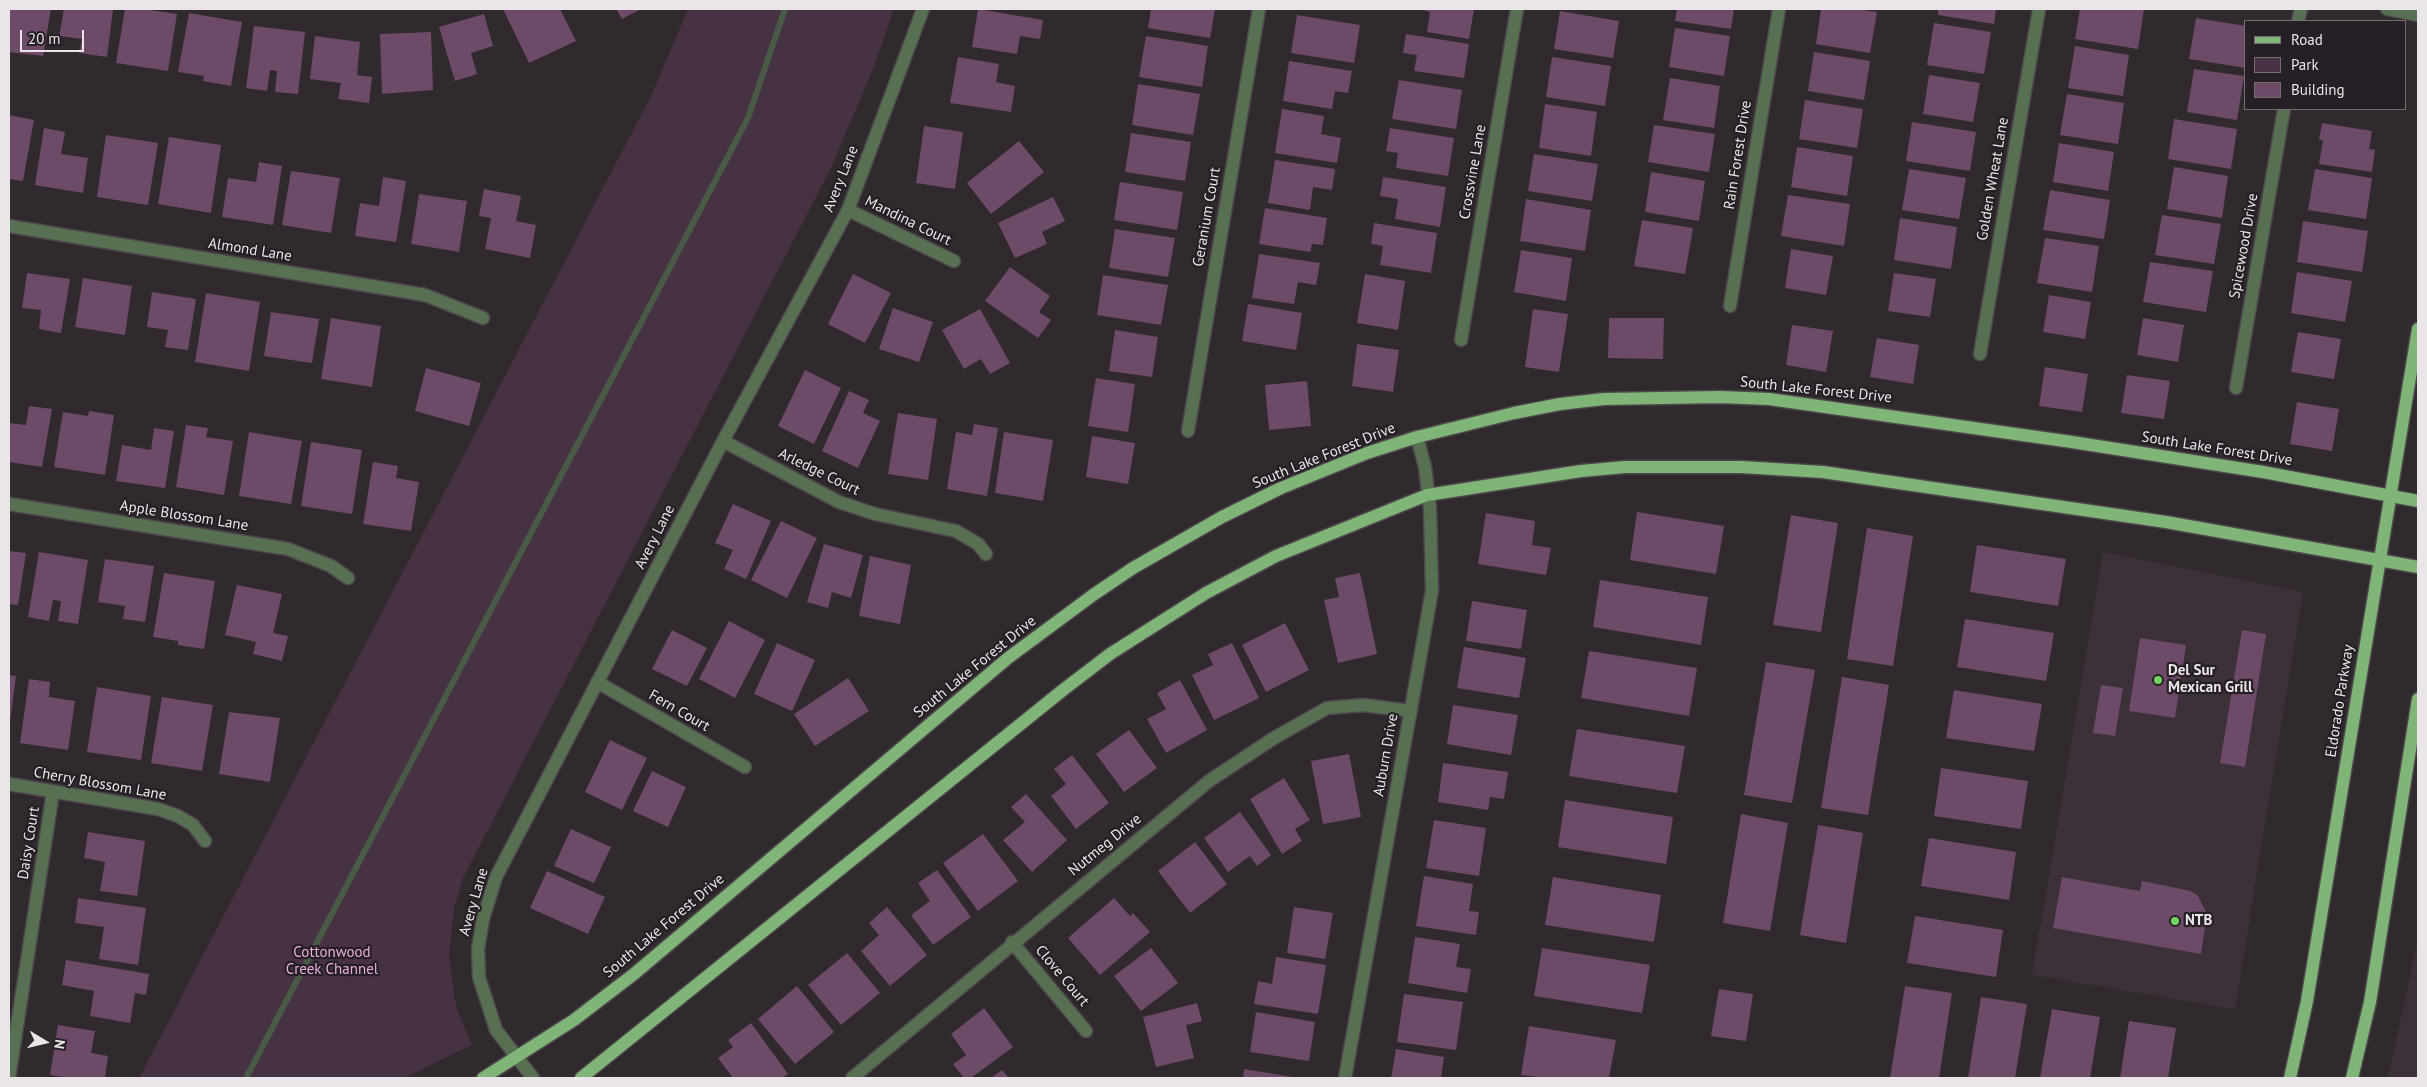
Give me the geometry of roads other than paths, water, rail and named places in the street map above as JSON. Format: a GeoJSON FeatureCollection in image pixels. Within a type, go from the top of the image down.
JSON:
{"type":"FeatureCollection","features":[{"type":"Feature","properties":{"kind":"main road","name":"Eldorado Parkway"},"geometry":{"type":"LineString","coordinates":[[2290,1078],[2310,982],[2418,329]]}},
{"type":"Feature","properties":{"kind":"main road","name":"South Lake Forest Drive"},"geometry":{"type":"LineString","coordinates":[[484,1078],[574,1020],[634,974],[1008,658],[1093,595],[1133,568],[1222,517],[1281,488],[1350,460],[1417,437],[1514,413],[1560,404],[1604,399],[1720,396],[1769,399],[2062,440],[2254,470],[2418,501]]}},
{"type":"Feature","properties":{"kind":"main road"},"geometry":{"type":"LineString","coordinates":[[581,1078],[1062,690],[1110,654],[1199,598],[1276,556],[1428,495],[1581,471],[1626,467],[1741,466],[1814,471],[2111,514],[2418,567]]}},
{"type":"Feature","properties":{"kind":"main road"},"geometry":{"type":"LineString","coordinates":[[2352,1078],[2370,1002],[2418,699]]}},
{"type":"Feature","properties":{"kind":"street","name":"Avery Lane"},"geometry":{"type":"LineString","coordinates":[[533,1078],[516,1059],[496,1030],[479,978],[478,949],[483,920],[496,877],[723,441],[848,210],[923,9]]}},
{"type":"Feature","properties":{"kind":"street","name":"Geranium Court"},"geometry":{"type":"LineString","coordinates":[[1188,431],[1259,9]]}},
{"type":"Feature","properties":{"kind":"street","name":"Crossvine Lane"},"geometry":{"type":"LineString","coordinates":[[1461,340],[1517,9]]}},
{"type":"Feature","properties":{"kind":"street","name":"Rain Forest Drive"},"geometry":{"type":"LineString","coordinates":[[1730,306],[1779,9]]}},
{"type":"Feature","properties":{"kind":"street","name":"Golden Wheat Lane"},"geometry":{"type":"LineString","coordinates":[[1980,354],[2038,9]]}},
{"type":"Feature","properties":{"kind":"street"},"geometry":{"type":"LineString","coordinates":[[2387,9],[2418,15]]}},
{"type":"Feature","properties":{"kind":"street","name":"Spicewood Drive"},"geometry":{"type":"LineString","coordinates":[[2236,388],[2284,110]]}},
{"type":"Feature","properties":{"kind":"street","name":"Mandina Court"},"geometry":{"type":"LineString","coordinates":[[848,210],[954,261]]}},
{"type":"Feature","properties":{"kind":"street","name":"Almond Lane"},"geometry":{"type":"LineString","coordinates":[[9,226],[425,295],[483,318]]}},
{"type":"Feature","properties":{"kind":"street","name":"Auburn Drive"},"geometry":{"type":"LineString","coordinates":[[1345,1078],[1432,591],[1428,495],[1425,467],[1417,437]]}},
{"type":"Feature","properties":{"kind":"street","name":"Arledge Court"},"geometry":{"type":"LineString","coordinates":[[723,441],[839,502],[875,514],[956,531],[978,544],[986,554]]}},
{"type":"Feature","properties":{"kind":"street","name":"Apple Blossom Lane"},"geometry":{"type":"LineString","coordinates":[[9,504],[288,549],[331,566],[348,578]]}},
{"type":"Feature","properties":{"kind":"street","name":"Fern Court"},"geometry":{"type":"LineString","coordinates":[[597,682],[745,767]]}},
{"type":"Feature","properties":{"kind":"street","name":"Nutmeg Drive"},"geometry":{"type":"LineString","coordinates":[[852,1078],[1012,942],[1209,781],[1327,708],[1363,705],[1411,711]]}},
{"type":"Feature","properties":{"kind":"street","name":"Cherry Blossom Lane"},"geometry":{"type":"LineString","coordinates":[[9,784],[171,814],[192,825],[205,841]]}},
{"type":"Feature","properties":{"kind":"street","name":"Daisy Court"},"geometry":{"type":"LineString","coordinates":[[9,1078],[53,792]]}},
{"type":"Feature","properties":{"kind":"street","name":"Clove Court"},"geometry":{"type":"LineString","coordinates":[[1012,942],[1086,1031]]}},
{"type":"Feature","properties":{"kind":"waterway"},"geometry":{"type":"LineString","coordinates":[[246,1078],[748,118],[785,9]]}},
{"type":"Feature","properties":{"kind":"place","name":"Del Sur Mexican Grill"},"geometry":{"type":"Point","coordinates":[2158,680]}},
{"type":"Feature","properties":{"kind":"place","name":"NTB"},"geometry":{"type":"Point","coordinates":[2175,921]}},
{"type":"Feature","properties":{"kind":"park label","name":"Cottonwood Creek Channel"},"geometry":{"type":"Point","coordinates":[332,962]}}]}
